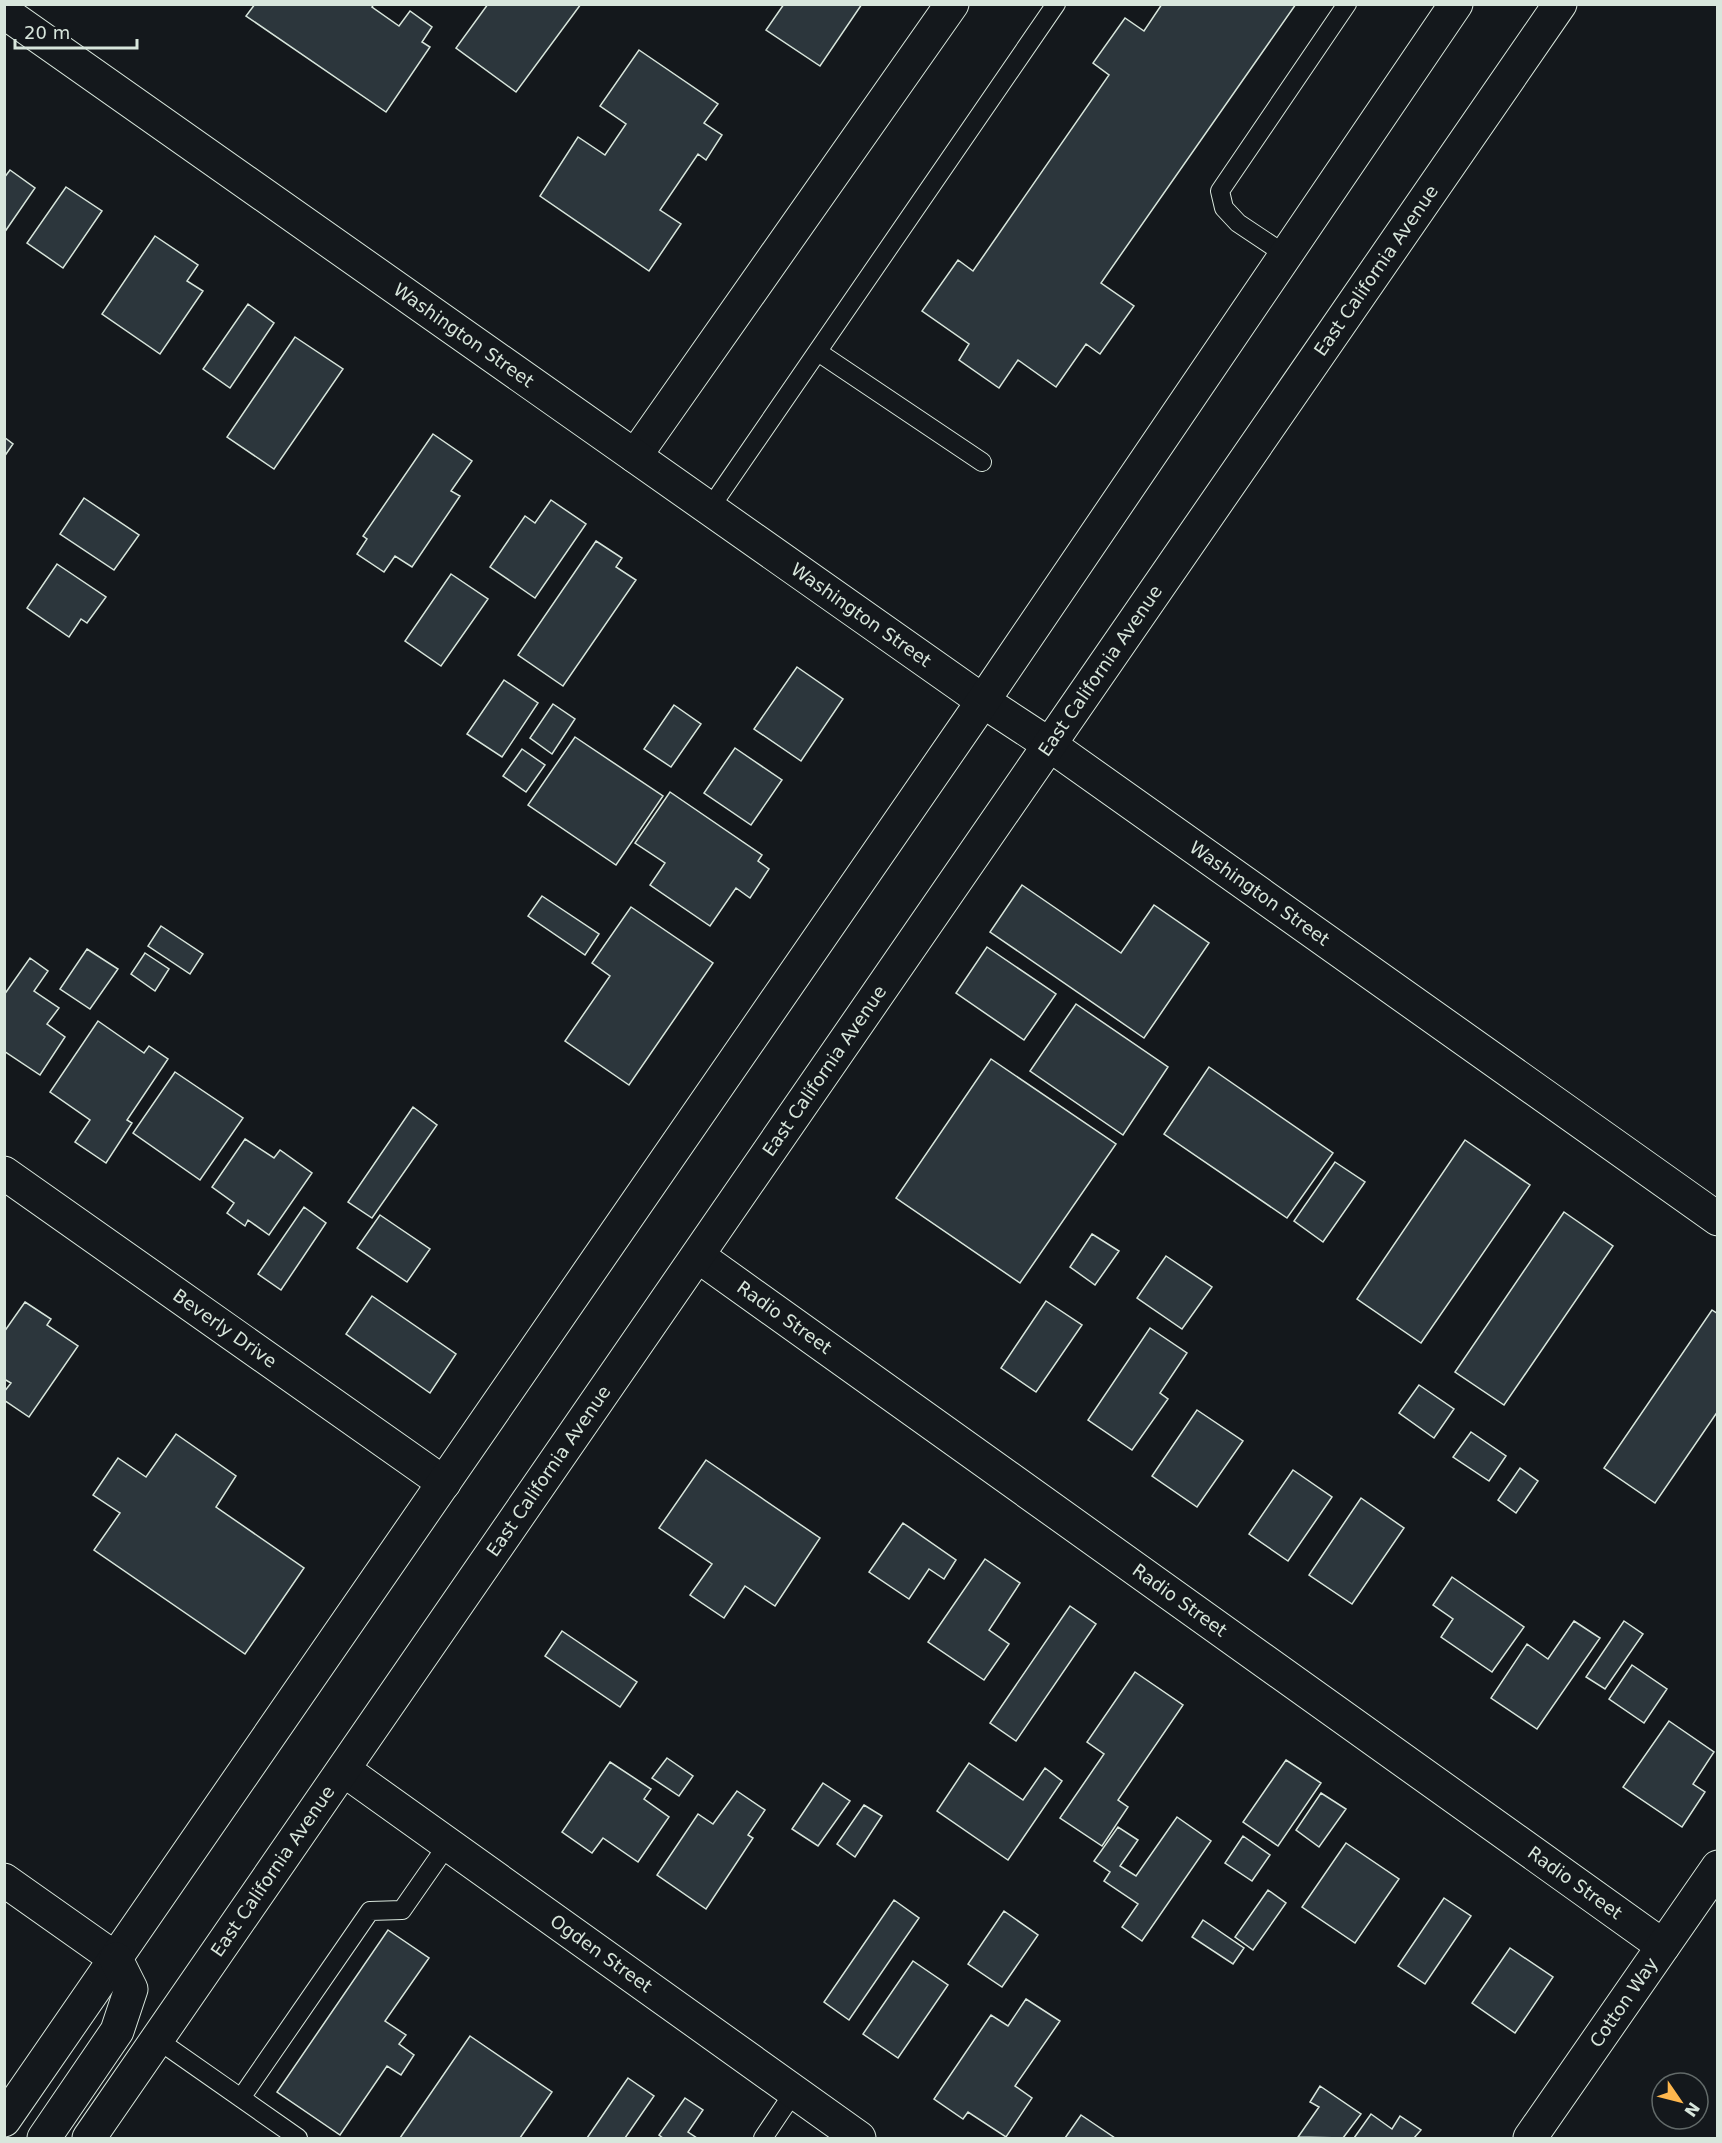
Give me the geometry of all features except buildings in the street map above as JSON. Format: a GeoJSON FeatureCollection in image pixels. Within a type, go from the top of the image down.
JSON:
{"type":"FeatureCollection","features":[{"type":"Feature","properties":{"kind":"street"},"geometry":{"type":"LineString","coordinates":[[635,456],[952,4]]}},
{"type":"Feature","properties":{"kind":"street"},"geometry":{"type":"LineString","coordinates":[[4,2120],[983,701],[1456,4]]}},
{"type":"Feature","properties":{"kind":"street","name":"East California Avenue"},"geometry":{"type":"LineString","coordinates":[[89,2139],[1560,4]]}},
{"type":"Feature","properties":{"kind":"street","name":"Washington Street"},"geometry":{"type":"LineString","coordinates":[[10,15],[983,701],[1050,745],[1718,1220]]}},
{"type":"Feature","properties":{"kind":"street","name":"Beverly Drive"},"geometry":{"type":"LineString","coordinates":[[4,1173],[444,1483]]}},
{"type":"Feature","properties":{"kind":"street","name":"Radio Street"},"geometry":{"type":"LineString","coordinates":[[698,1256],[1663,1946]]}},
{"type":"Feature","properties":{"kind":"street","name":"Ogden Street"},"geometry":{"type":"LineString","coordinates":[[344,1770],[859,2139]]}},
{"type":"Feature","properties":{"kind":"street","name":"Cotton Way"},"geometry":{"type":"LineString","coordinates":[[1530,2139],[1718,1867]]}},
{"type":"Feature","properties":{"kind":"street"},"geometry":{"type":"LineString","coordinates":[[4,1881],[116,1959],[131,1989],[117,2031],[45,2139]]}},
{"type":"Feature","properties":{"kind":"lane"},"geometry":{"type":"LineString","coordinates":[[710,508],[1056,4]]}},
{"type":"Feature","properties":{"kind":"lane"},"geometry":{"type":"LineString","coordinates":[[1286,255],[1238,223],[1224,208],[1220,191],[1347,4]]}},
{"type":"Feature","properties":{"kind":"lane"},"geometry":{"type":"LineString","coordinates":[[818,352],[982,462]]}},
{"type":"Feature","properties":{"kind":"lane"},"geometry":{"type":"LineString","coordinates":[[241,2098],[370,1911],[402,1910],[448,1844]]}},
{"type":"Feature","properties":{"kind":"lane"},"geometry":{"type":"LineString","coordinates":[[158,2040],[298,2139]]}},
{"type":"Feature","properties":{"kind":"lane"},"geometry":{"type":"LineString","coordinates":[[763,2139],[794,2092]]}}]}
